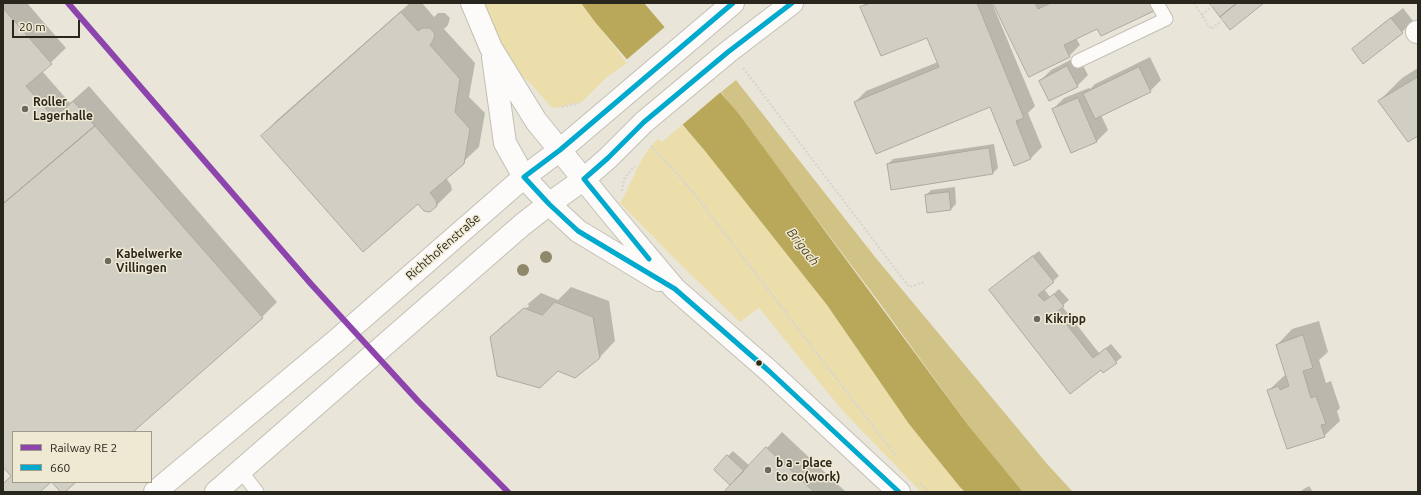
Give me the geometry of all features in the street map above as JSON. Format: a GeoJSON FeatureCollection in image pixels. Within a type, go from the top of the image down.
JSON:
{"type":"FeatureCollection","features":[{"type":"Feature","properties":{"kind":"street"},"geometry":{"type":"LineString","coordinates":[[472,3],[491,48],[536,121],[675,289],[769,371],[899,492]]}},
{"type":"Feature","properties":{"kind":"street","name":"Richthofenstraße"},"geometry":{"type":"LineString","coordinates":[[155,492],[337,340],[524,177],[560,150],[732,3]]}},
{"type":"Feature","properties":{"kind":"street"},"geometry":{"type":"LineString","coordinates":[[216,492],[522,225],[584,179],[608,158],[644,122],[735,59],[792,3]]}},
{"type":"Feature","properties":{"kind":"street"},"geometry":{"type":"LineString","coordinates":[[491,48],[505,143],[524,177],[549,204],[578,231],[675,289]]}},
{"type":"Feature","properties":{"kind":"lane"},"geometry":{"type":"LineString","coordinates":[[1078,61],[1166,19],[1157,3]]}},
{"type":"Feature","properties":{"kind":"lane"},"geometry":{"type":"LineString","coordinates":[[241,471],[257,492]]}},
{"type":"Feature","properties":{"kind":"path"},"geometry":{"type":"LineString","coordinates":[[1199,3],[1195,4],[1211,29],[1223,20]]}},
{"type":"Feature","properties":{"kind":"path"},"geometry":{"type":"LineString","coordinates":[[1202,15],[1212,6]]}},
{"type":"Feature","properties":{"kind":"path"},"geometry":{"type":"LineString","coordinates":[[735,59],[908,287],[925,282]]}},
{"type":"Feature","properties":{"kind":"path"},"geometry":{"type":"LineString","coordinates":[[651,145],[689,187],[900,461]]}},
{"type":"Feature","properties":{"kind":"path"},"geometry":{"type":"LineString","coordinates":[[622,191],[625,177]]}},
{"type":"Feature","properties":{"kind":"shaded area"},"geometry":{"type":"Polygon","coordinates":[[[472,3],[581,3],[627,63],[607,77],[582,102],[552,108],[532,85],[491,48],[472,3]]]}},
{"type":"Feature","properties":{"kind":"shaded area"},"geometry":{"type":"Polygon","coordinates":[[[736,80],[875,257],[1048,465],[1073,492],[1023,492],[968,425],[876,298],[721,92],[736,80]]]}},
{"type":"Feature","properties":{"kind":"shaded area"},"geometry":{"type":"Polygon","coordinates":[[[682,125],[705,151],[827,305],[909,424],[965,492],[921,492],[841,409],[759,308],[740,322],[620,203],[641,161],[651,146],[658,139],[662,142],[682,125]]]}},
{"type":"Feature","properties":{"kind":"water","name":"Brigach"},"geometry":{"type":"Polygon","coordinates":[[[581,3],[644,3],[738,113],[968,425],[1023,492],[965,492],[960,487],[909,424],[827,305],[705,151],[595,22],[581,3]]]}},
{"type":"Feature","properties":{"kind":"pier"},"geometry":{"type":"Polygon","coordinates":[[[666,26],[722,91],[681,126],[625,61],[666,26]]]}},
{"type":"Feature","properties":{"kind":"building"},"geometry":{"type":"Polygon","coordinates":[[[871,3],[977,3],[1024,118],[1016,121],[1031,159],[1014,166],[990,107],[876,154],[854,102],[939,67],[927,38],[881,56],[860,7],[871,3]]]}},
{"type":"Feature","properties":{"kind":"building"},"geometry":{"type":"Polygon","coordinates":[[[993,3],[1035,3],[1038,9],[1051,3],[1150,3],[1154,11],[1101,36],[1097,29],[1064,45],[1070,57],[1029,77],[993,3]]]}},
{"type":"Feature","properties":{"kind":"building"},"geometry":{"type":"Polygon","coordinates":[[[1237,3],[1220,17],[1210,4],[1237,3]]]}},
{"type":"Feature","properties":{"kind":"building"},"geometry":{"type":"Polygon","coordinates":[[[1237,3],[1264,3],[1230,30],[1220,17],[1237,3]]]}},
{"type":"Feature","properties":{"kind":"building","name":"Roller Lagerhalle"},"geometry":{"type":"Polygon","coordinates":[[[3,8],[52,64],[26,86],[54,118],[73,101],[95,126],[3,204],[3,8]]]}},
{"type":"Feature","properties":{"kind":"building"},"geometry":{"type":"Polygon","coordinates":[[[401,12],[418,31],[422,28],[430,28],[435,34],[430,45],[460,79],[455,112],[470,129],[464,164],[430,193],[436,200],[437,206],[430,212],[424,211],[418,204],[363,252],[261,136],[401,12]]]}},
{"type":"Feature","properties":{"kind":"building"},"geometry":{"type":"Polygon","coordinates":[[[1391,18],[1403,33],[1363,64],[1352,49],[1391,18]]]}},
{"type":"Feature","properties":{"kind":"building"},"geometry":{"type":"Polygon","coordinates":[[[1067,66],[1078,87],[1049,101],[1039,81],[1067,66]]]}},
{"type":"Feature","properties":{"kind":"building"},"geometry":{"type":"Polygon","coordinates":[[[1139,67],[1151,92],[1095,119],[1083,94],[1139,67]]]}},
{"type":"Feature","properties":{"kind":"building"},"geometry":{"type":"Polygon","coordinates":[[[1418,77],[1418,136],[1408,142],[1378,101],[1418,77]]]}},
{"type":"Feature","properties":{"kind":"building"},"geometry":{"type":"Polygon","coordinates":[[[1078,98],[1097,142],[1071,153],[1052,109],[1078,98]]]}},
{"type":"Feature","properties":{"kind":"building","name":"Kabelwerke Villingen"},"geometry":{"type":"Polygon","coordinates":[[[95,126],[263,318],[134,431],[12,431],[12,483],[50,483],[40,492],[3,492],[3,484],[11,476],[3,467],[3,204],[95,126]]]}},
{"type":"Feature","properties":{"kind":"building"},"geometry":{"type":"Polygon","coordinates":[[[989,148],[993,174],[891,190],[887,164],[989,148]]]}},
{"type":"Feature","properties":{"kind":"building"},"geometry":{"type":"Polygon","coordinates":[[[949,192],[951,210],[927,213],[925,195],[949,192]]]}},
{"type":"Feature","properties":{"kind":"building","name":"Kikripp"},"geometry":{"type":"Polygon","coordinates":[[[1033,256],[1054,282],[1038,295],[1044,301],[1054,294],[1064,306],[1057,312],[1093,358],[1106,348],[1117,363],[1103,373],[1101,370],[1070,394],[989,290],[1033,256]]]}},
{"type":"Feature","properties":{"kind":"building"},"geometry":{"type":"Polygon","coordinates":[[[555,302],[593,317],[600,358],[575,378],[558,371],[540,388],[497,376],[490,337],[524,308],[542,315],[555,302]]]}},
{"type":"Feature","properties":{"kind":"building"},"geometry":{"type":"Polygon","coordinates":[[[1303,335],[1313,368],[1303,371],[1311,398],[1316,396],[1326,424],[1321,425],[1325,437],[1287,449],[1267,390],[1279,386],[1280,390],[1289,386],[1276,345],[1303,335]]]}},
{"type":"Feature","properties":{"kind":"building","name":"b a - place to co(work)"},"geometry":{"type":"Polygon","coordinates":[[[766,447],[814,492],[724,492],[766,447]]]}},
{"type":"Feature","properties":{"kind":"building"},"geometry":{"type":"Polygon","coordinates":[[[727,455],[744,471],[730,485],[714,470],[727,455]]]}},
{"type":"Feature","properties":{"kind":"building"},"geometry":{"type":"Polygon","coordinates":[[[53,483],[75,483],[65,492],[61,492],[53,483]]]}},
{"type":"Feature","properties":{"kind":"transit line"},"geometry":{"type":"LineString","coordinates":[[68,3],[311,284],[418,401],[508,492]]}},
{"type":"Feature","properties":{"kind":"transit line","name":"660"},"geometry":{"type":"LineString","coordinates":[[733,3],[560,150],[524,177],[549,204],[578,231],[675,289],[769,371],[899,492]]}},
{"type":"Feature","properties":{"kind":"transit line","name":"660"},"geometry":{"type":"LineString","coordinates":[[649,259],[584,179],[608,158],[644,122],[728,52],[792,3]]}},
{"type":"Feature","properties":{"kind":"place","name":"Roller Lagerhalle"},"geometry":{"type":"Point","coordinates":[25,109]}},
{"type":"Feature","properties":{"kind":"place","name":"Kabelwerke Villingen"},"geometry":{"type":"Point","coordinates":[108,261]}},
{"type":"Feature","properties":{"kind":"place","name":"Kikripp"},"geometry":{"type":"Point","coordinates":[1037,319]}},
{"type":"Feature","properties":{"kind":"place","name":"b a - place to co(work)"},"geometry":{"type":"Point","coordinates":[768,470]}}]}
